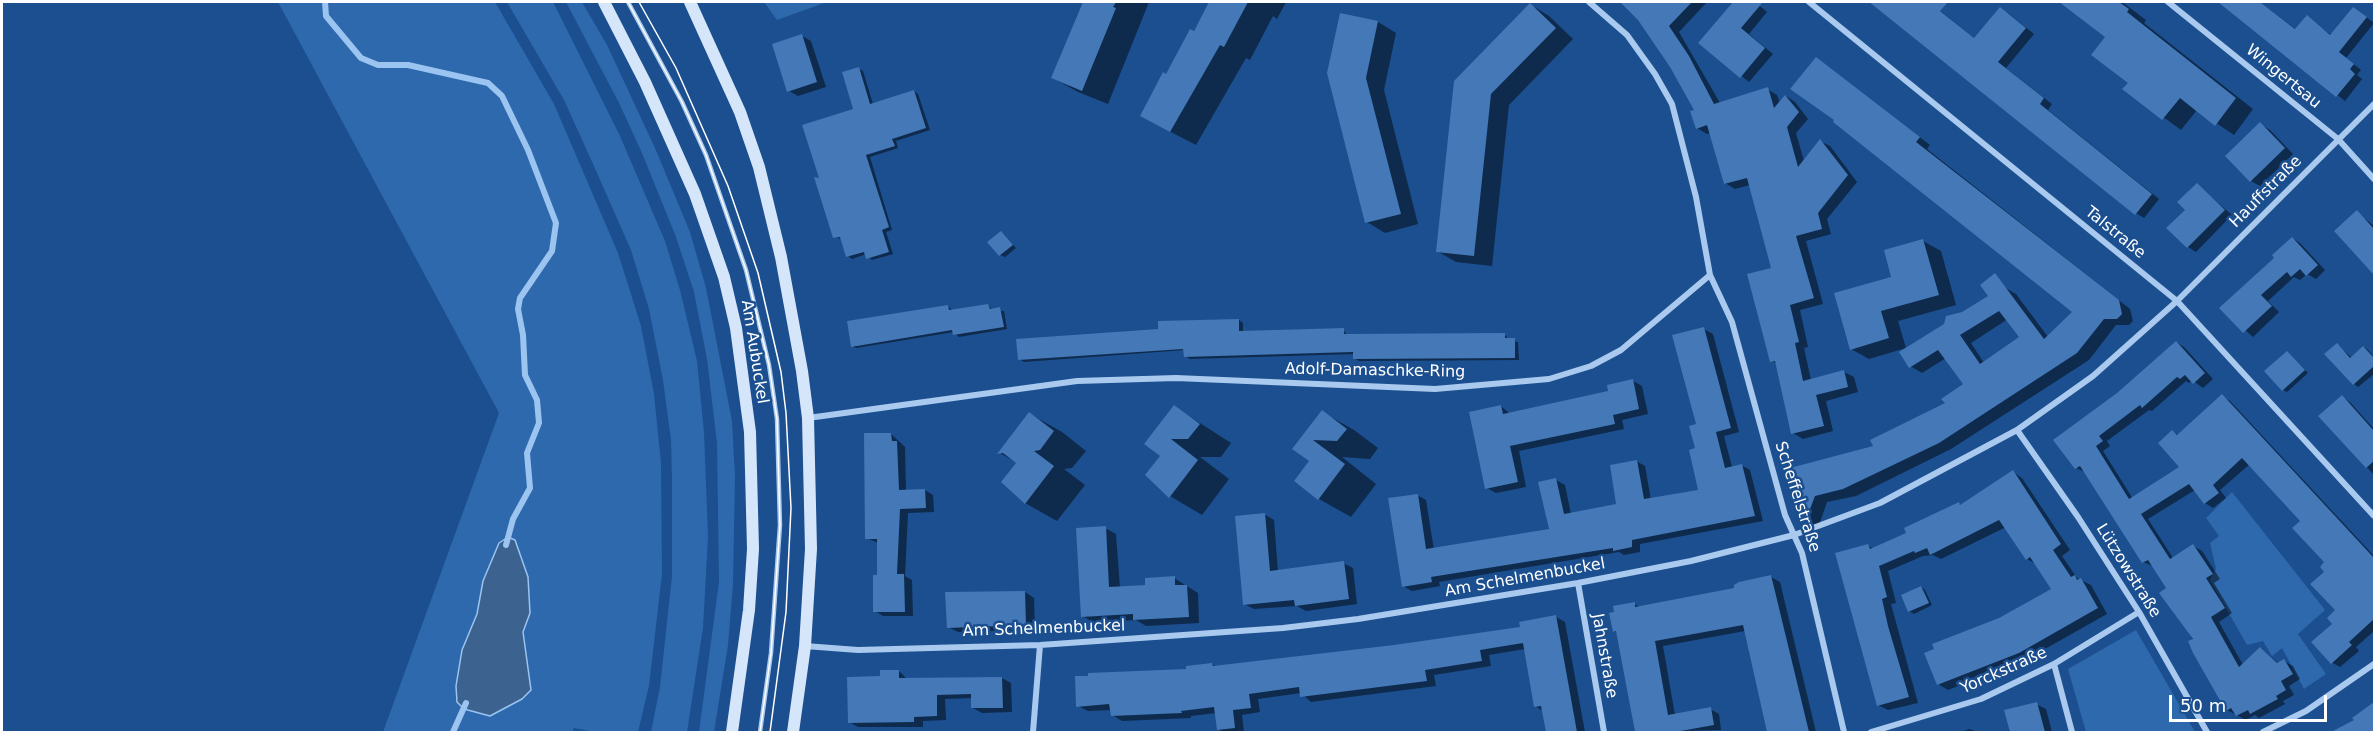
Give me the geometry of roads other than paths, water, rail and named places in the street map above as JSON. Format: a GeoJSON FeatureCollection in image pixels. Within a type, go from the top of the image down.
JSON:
{"type":"FeatureCollection","features":[{"type":"Feature","properties":{"kind":"main road","name":"Am Aubuckel"},"geometry":{"type":"LineString","coordinates":[[604,2],[645,82],[695,194],[723,277],[736,328],[750,432],[753,549],[749,610],[732,732]]}},
{"type":"Feature","properties":{"kind":"main road"},"geometry":{"type":"LineString","coordinates":[[690,2],[740,112],[759,167],[796,328],[808,418],[811,549],[805,646],[793,732]]}},
{"type":"Feature","properties":{"kind":"street","name":"Talstraße"},"geometry":{"type":"LineString","coordinates":[[1809,2],[2177,301],[2374,516]]}},
{"type":"Feature","properties":{"kind":"street","name":"Wingertsau"},"geometry":{"type":"LineString","coordinates":[[2168,2],[2338,139],[2374,179]]}},
{"type":"Feature","properties":{"kind":"street"},"geometry":{"type":"LineString","coordinates":[[1594,3],[1627,35],[1655,74],[1672,104],[1696,197],[1710,275]]}},
{"type":"Feature","properties":{"kind":"street","name":"Hauffstraße"},"geometry":{"type":"LineString","coordinates":[[2177,301],[2374,104]]}},
{"type":"Feature","properties":{"kind":"street","name":"Adolf-Damaschke-Ring"},"geometry":{"type":"LineString","coordinates":[[808,418],[1077,381],[1176,378],[1435,389],[1549,379],[1591,366],[1621,350],[1710,275]]}},
{"type":"Feature","properties":{"kind":"street","name":"Scheffelstraße"},"geometry":{"type":"LineString","coordinates":[[1710,275],[1732,322],[1785,515],[1802,553],[1844,732]]}},
{"type":"Feature","properties":{"kind":"street","name":"Am Schelmenbuckel"},"geometry":{"type":"LineString","coordinates":[[805,646],[858,650],[1040,645],[1222,634],[1405,612],[1578,583],[1691,561],[1794,536],[1880,503],[2017,430],[2092,376],[2177,301]]}},
{"type":"Feature","properties":{"kind":"street","name":"Lützowstraße"},"geometry":{"type":"LineString","coordinates":[[2017,430],[2078,517],[2139,612],[2207,732]]}},
{"type":"Feature","properties":{"kind":"street","name":"Jahnstraße"},"geometry":{"type":"LineString","coordinates":[[1578,583],[1604,732]]}},
{"type":"Feature","properties":{"kind":"street","name":"Yorckstraße"},"geometry":{"type":"LineString","coordinates":[[1870,732],[1981,699],[2054,664],[2139,612]]}},
{"type":"Feature","properties":{"kind":"street"},"geometry":{"type":"LineString","coordinates":[[1033,732],[1040,645]]}},
{"type":"Feature","properties":{"kind":"street"},"geometry":{"type":"LineString","coordinates":[[2054,664],[2072,732]]}},
{"type":"Feature","properties":{"kind":"street"},"geometry":{"type":"LineString","coordinates":[[2263,732],[2306,711],[2374,664]]}},
{"type":"Feature","properties":{"kind":"lane"},"geometry":{"type":"LineString","coordinates":[[628,2],[682,102],[709,165],[746,270],[769,365],[777,419],[780,525],[771,653],[760,732]]}},
{"type":"Feature","properties":{"kind":"waterway"},"geometry":{"type":"LineString","coordinates":[[325,2],[326,16],[361,58],[378,65],[408,65],[488,83],[502,96],[528,150],[556,223],[552,251],[520,298],[518,309],[523,335],[525,375],[537,400],[539,423],[527,453],[530,488],[513,519],[506,545]]}},
{"type":"Feature","properties":{"kind":"waterway"},"geometry":{"type":"LineString","coordinates":[[453,732],[466,703]]}},
{"type":"Feature","properties":{"kind":"tram line"},"geometry":{"type":"LineString","coordinates":[[628,2],[682,102],[706,155],[746,270],[769,365],[777,419],[780,525],[771,653],[760,732]]}},
{"type":"Feature","properties":{"kind":"tram line"},"geometry":{"type":"LineString","coordinates":[[639,2],[676,68],[728,186],[758,273],[781,372],[786,413],[791,508],[786,612],[770,732]]}}]}
